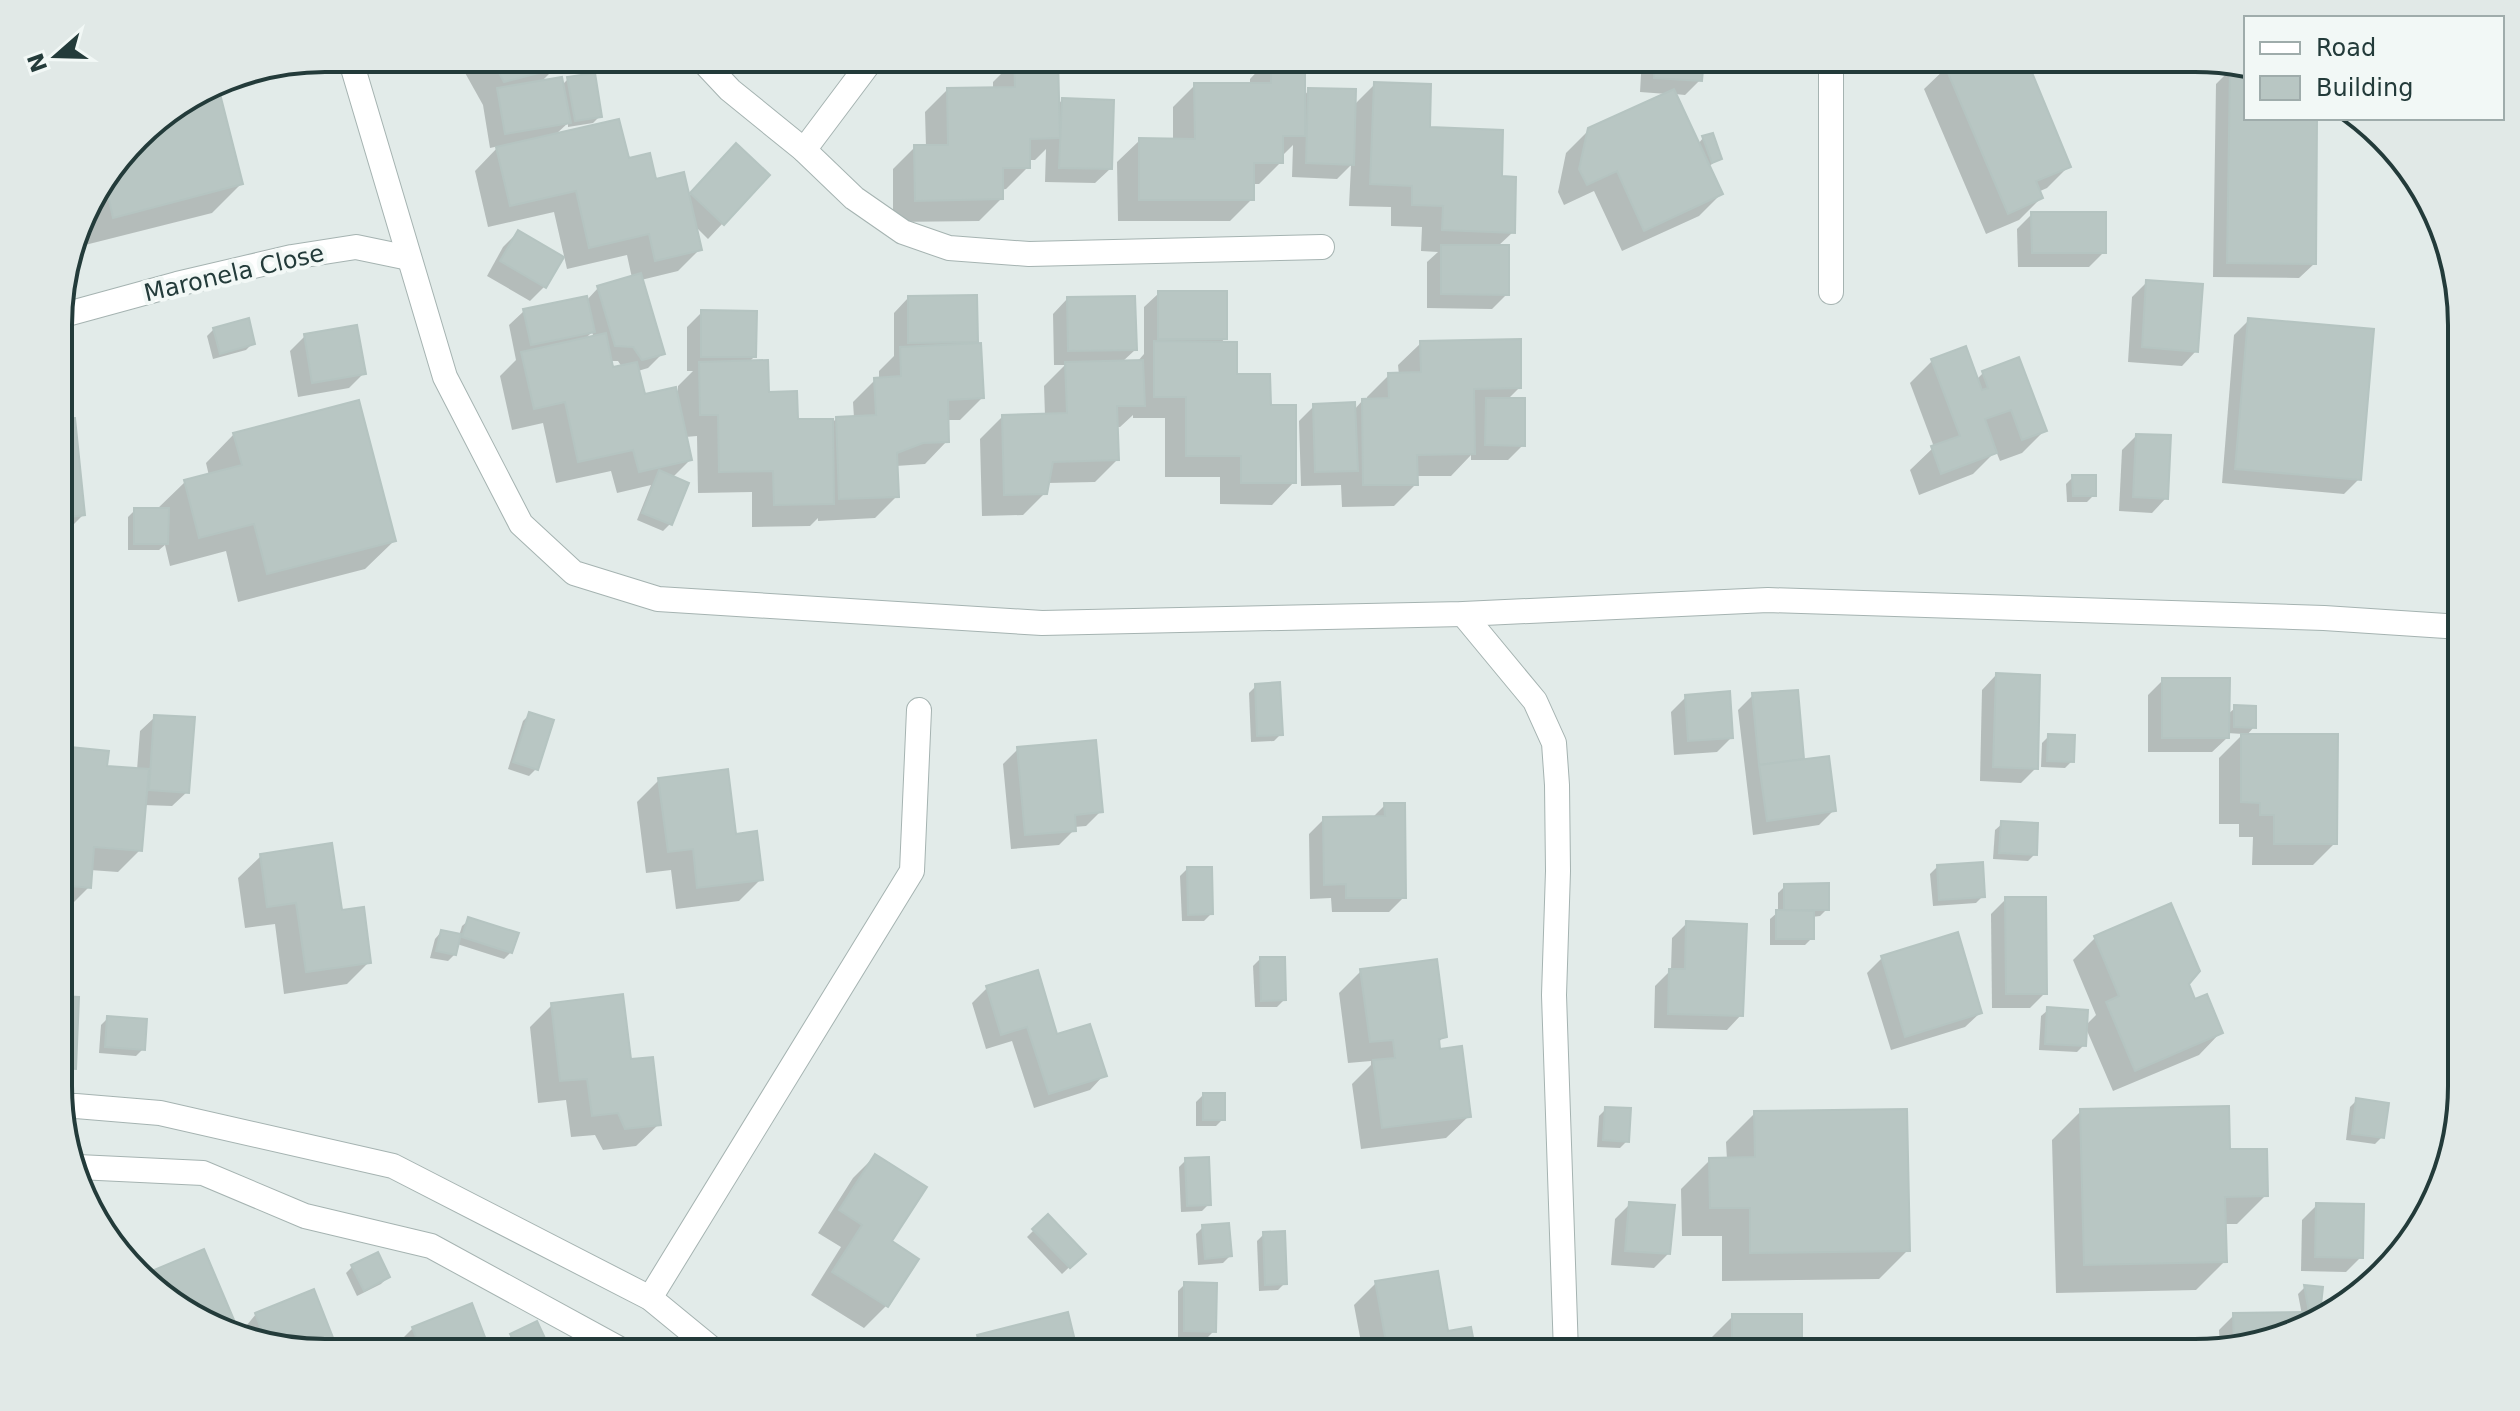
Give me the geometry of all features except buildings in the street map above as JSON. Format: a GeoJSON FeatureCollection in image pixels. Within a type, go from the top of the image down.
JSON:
{"type":"FeatureCollection","features":[{"type":"Feature","properties":{"kind":"street"},"geometry":{"type":"LineString","coordinates":[[354,72],[445,377],[521,524],[574,573],[658,599],[1042,623],[1463,614],[1768,600],[2309,618],[2447,626]]}},
{"type":"Feature","properties":{"kind":"street"},"geometry":{"type":"LineString","coordinates":[[713,72],[866,207],[903,232],[949,248],[1029,254],[1322,247]]}},
{"type":"Feature","properties":{"kind":"street"},"geometry":{"type":"LineString","coordinates":[[804,150],[862,72]]}},
{"type":"Feature","properties":{"kind":"street"},"geometry":{"type":"LineString","coordinates":[[1831,72],[1831,292]]}},
{"type":"Feature","properties":{"kind":"street","name":"Maronela Close"},"geometry":{"type":"LineString","coordinates":[[73,313],[292,257],[356,247],[409,258]]}},
{"type":"Feature","properties":{"kind":"street"},"geometry":{"type":"LineString","coordinates":[[1463,614],[1535,701],[1554,743],[1558,871],[1554,995],[1566,1338]]}},
{"type":"Feature","properties":{"kind":"street"},"geometry":{"type":"LineString","coordinates":[[650,1298],[912,871],[919,710]]}},
{"type":"Feature","properties":{"kind":"street"},"geometry":{"type":"LineString","coordinates":[[73,1106],[160,1113],[393,1166],[650,1298],[700,1339]]}},
{"type":"Feature","properties":{"kind":"street"},"geometry":{"type":"LineString","coordinates":[[86,1167],[203,1173],[305,1216],[431,1246],[601,1339]]}}]}
